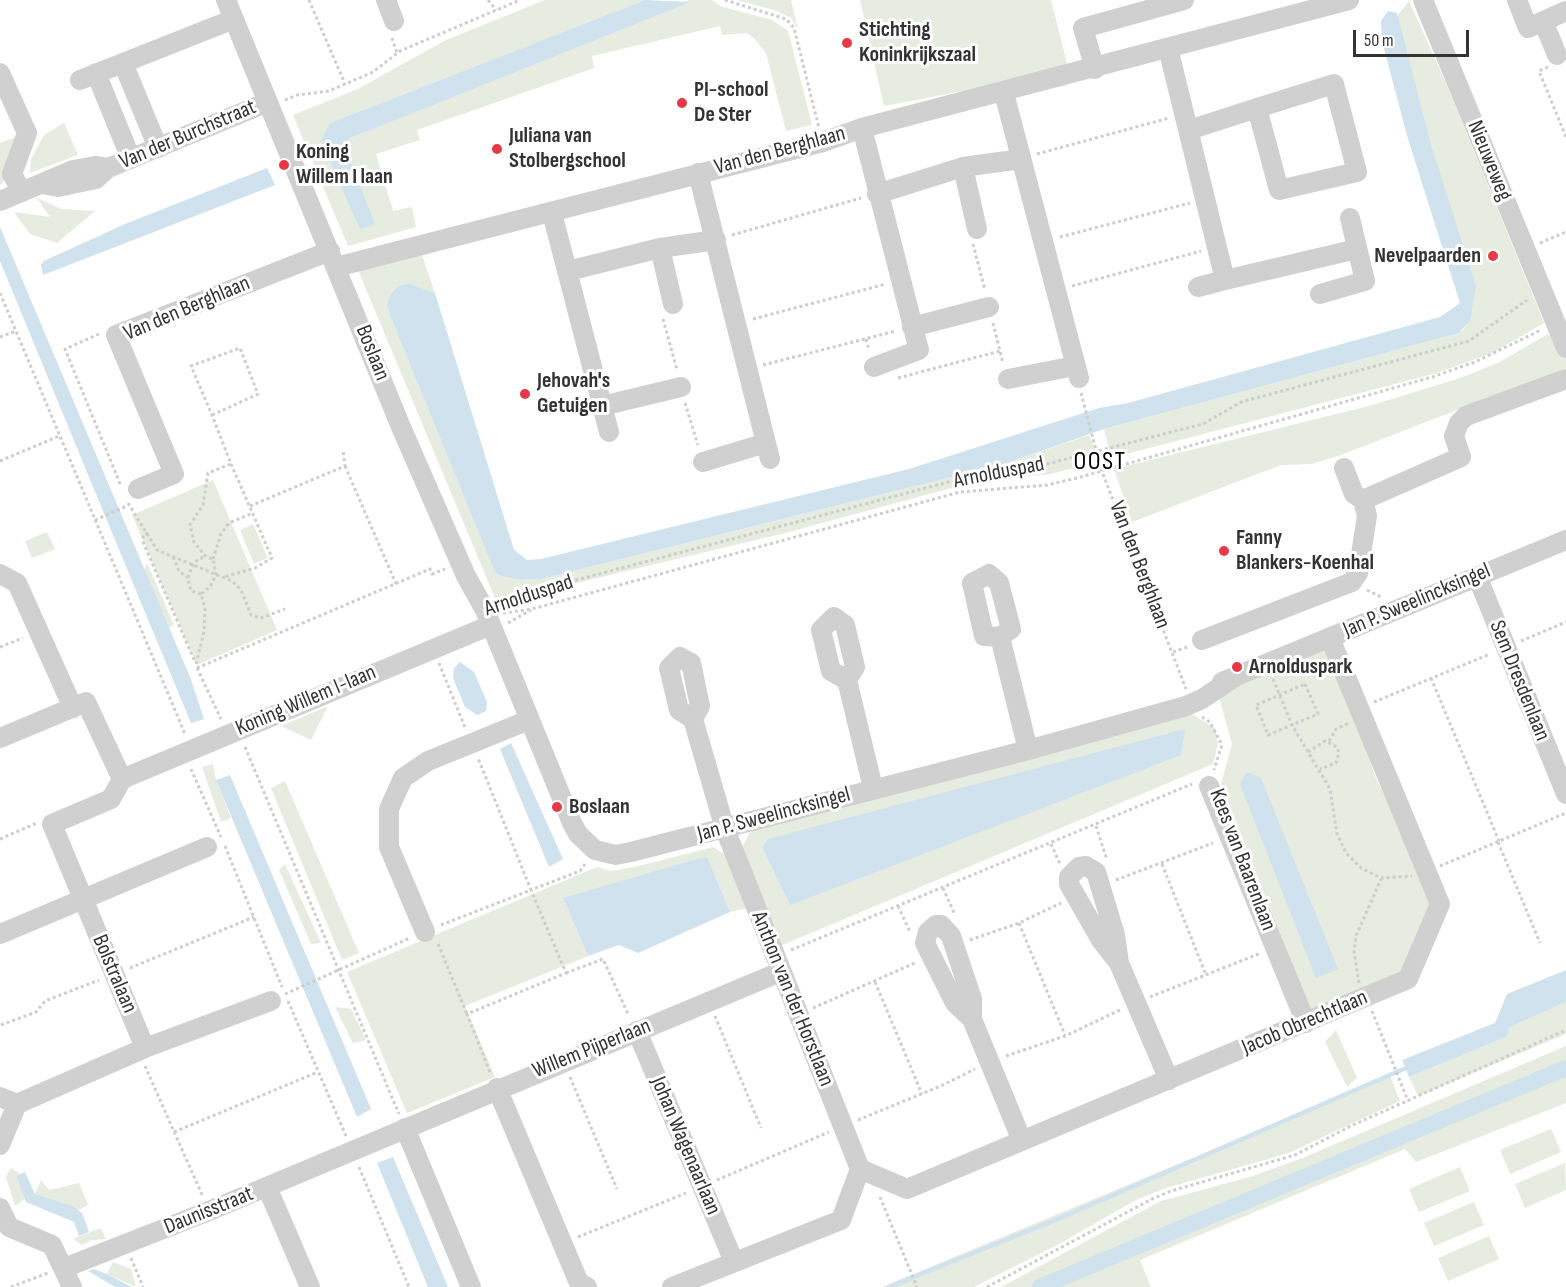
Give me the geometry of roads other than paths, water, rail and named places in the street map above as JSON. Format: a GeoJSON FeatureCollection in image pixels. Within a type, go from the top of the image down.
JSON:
{"type":"FeatureCollection","features":[{"type":"Feature","properties":{"kind":"street","name":"Boslaan"},"geometry":{"type":"LineString","coordinates":[[226,0],[293,161],[316,201],[326,225],[333,259],[472,588],[470,595],[485,621]]}},
{"type":"Feature","properties":{"kind":"street"},"geometry":{"type":"LineString","coordinates":[[386,0],[394,21]]}},
{"type":"Feature","properties":{"kind":"street"},"geometry":{"type":"LineString","coordinates":[[1095,69],[1083,28],[1184,0]]}},
{"type":"Feature","properties":{"kind":"street","name":"Van den Berghlaan"},"geometry":{"type":"LineString","coordinates":[[138,489],[174,474],[116,335],[333,259],[552,213],[823,142],[862,128],[1004,93],[1349,0]]}},
{"type":"Feature","properties":{"kind":"street","name":"Nieuweweg"},"geometry":{"type":"LineString","coordinates":[[1423,0],[1543,293],[1561,319]]}},
{"type":"Feature","properties":{"kind":"street"},"geometry":{"type":"LineString","coordinates":[[1517,0],[1528,28],[1566,11]]}},
{"type":"Feature","properties":{"kind":"street"},"geometry":{"type":"LineString","coordinates":[[131,159],[88,77],[234,19]]}},
{"type":"Feature","properties":{"kind":"street"},"geometry":{"type":"LineString","coordinates":[[1543,21],[1553,61]]}},
{"type":"Feature","properties":{"kind":"street"},"geometry":{"type":"LineString","coordinates":[[1168,48],[1203,199],[1225,280]]}},
{"type":"Feature","properties":{"kind":"street"},"geometry":{"type":"LineString","coordinates":[[123,63],[158,148]]}},
{"type":"Feature","properties":{"kind":"street"},"geometry":{"type":"LineString","coordinates":[[0,73],[27,133],[12,174],[22,192]]}},
{"type":"Feature","properties":{"kind":"street"},"geometry":{"type":"LineString","coordinates":[[1186,122],[1257,108],[1334,84],[1357,172],[1279,190],[1257,108]]}},
{"type":"Feature","properties":{"kind":"street"},"geometry":{"type":"LineString","coordinates":[[1004,93],[1077,372],[1008,379]]}},
{"type":"Feature","properties":{"kind":"street","name":"Van der Burchstraat"},"geometry":{"type":"LineString","coordinates":[[0,201],[73,170],[95,166],[108,168],[268,104]]}},
{"type":"Feature","properties":{"kind":"street","name":"Van den Berghlaan"},"geometry":{"type":"LineString","coordinates":[[862,128],[899,280],[919,350],[874,367]]}},
{"type":"Feature","properties":{"kind":"street"},"geometry":{"type":"LineString","coordinates":[[877,194],[963,167],[1021,159]]}},
{"type":"Feature","properties":{"kind":"street"},"geometry":{"type":"LineString","coordinates":[[963,167],[977,229]]}},
{"type":"Feature","properties":{"kind":"street","name":"Van den Berghlaan"},"geometry":{"type":"LineString","coordinates":[[698,173],[768,451],[703,462]]}},
{"type":"Feature","properties":{"kind":"street"},"geometry":{"type":"LineString","coordinates":[[552,213],[609,432]]}},
{"type":"Feature","properties":{"kind":"street"},"geometry":{"type":"LineString","coordinates":[[1320,294],[1365,281],[1350,218]]}},
{"type":"Feature","properties":{"kind":"street"},"geometry":{"type":"LineString","coordinates":[[568,271],[660,248],[716,240]]}},
{"type":"Feature","properties":{"kind":"street"},"geometry":{"type":"LineString","coordinates":[[660,248],[674,304]]}},
{"type":"Feature","properties":{"kind":"street"},"geometry":{"type":"LineString","coordinates":[[1198,287],[1357,249]]}},
{"type":"Feature","properties":{"kind":"street"},"geometry":{"type":"LineString","coordinates":[[912,327],[989,307]]}},
{"type":"Feature","properties":{"kind":"street"},"geometry":{"type":"LineString","coordinates":[[1561,319],[1566,348]]}},
{"type":"Feature","properties":{"kind":"street"},"geometry":{"type":"LineString","coordinates":[[1362,500],[1461,457],[1454,436],[1459,423],[1466,416],[1566,379]]}},
{"type":"Feature","properties":{"kind":"street"},"geometry":{"type":"LineString","coordinates":[[602,406],[681,387]]}},
{"type":"Feature","properties":{"kind":"street"},"geometry":{"type":"LineString","coordinates":[[1202,640],[1352,582],[1358,573],[1367,516],[1362,500],[1354,494],[1344,468]]}},
{"type":"Feature","properties":{"kind":"street","name":"Jan P. Sweelincksingel"},"geometry":{"type":"LineString","coordinates":[[529,720],[575,829],[595,850],[616,855],[1028,750],[1146,715],[1566,540]]}},
{"type":"Feature","properties":{"kind":"street"},"geometry":{"type":"LineString","coordinates":[[0,574],[17,583],[73,708]]}},
{"type":"Feature","properties":{"kind":"street","name":"Sem Dresdenlaan"},"geometry":{"type":"LineString","coordinates":[[1477,576],[1565,789]]}},
{"type":"Feature","properties":{"kind":"street"},"geometry":{"type":"LineString","coordinates":[[424,932],[389,846],[388,809],[403,778],[428,762],[529,720],[508,672],[498,662],[485,621]]}},
{"type":"Feature","properties":{"kind":"street","name":"Koning Willem I-laan"},"geometry":{"type":"LineString","coordinates":[[122,779],[433,648],[485,621]]}},
{"type":"Feature","properties":{"kind":"street"},"geometry":{"type":"LineString","coordinates":[[1000,637],[1028,750]]}},
{"type":"Feature","properties":{"kind":"street","name":"Jacob Obrechtlaan"},"geometry":{"type":"LineString","coordinates":[[869,1172],[907,1189],[1408,979],[1440,904],[1330,638]]}},
{"type":"Feature","properties":{"kind":"street"},"geometry":{"type":"LineString","coordinates":[[847,680],[873,788]]}},
{"type":"Feature","properties":{"kind":"street"},"geometry":{"type":"LineString","coordinates":[[0,738],[86,702],[122,779]]}},
{"type":"Feature","properties":{"kind":"street","name":"Anthon van der Horstlaan"},"geometry":{"type":"LineString","coordinates":[[693,719],[725,829],[777,964],[843,1126],[869,1172]]}},
{"type":"Feature","properties":{"kind":"street","name":"Bolstralaan"},"geometry":{"type":"LineString","coordinates":[[122,779],[111,799],[52,824],[142,1049]]}},
{"type":"Feature","properties":{"kind":"street","name":"Kees van Baarenlaan"},"geometry":{"type":"LineString","coordinates":[[1211,781],[1230,836],[1306,1023]]}},
{"type":"Feature","properties":{"kind":"street"},"geometry":{"type":"LineString","coordinates":[[0,934],[207,847]]}},
{"type":"Feature","properties":{"kind":"street"},"geometry":{"type":"LineString","coordinates":[[1119,963],[1115,935],[1098,879],[1086,866],[1073,872],[1069,884],[1101,940],[1119,963],[1169,1080]]}},
{"type":"Feature","properties":{"kind":"street"},"geometry":{"type":"LineString","coordinates":[[972,1019],[955,1003],[928,948],[932,928],[941,925],[949,931],[972,999],[972,1019],[1022,1141]]}},
{"type":"Feature","properties":{"kind":"street","name":"Willem Pijperlaan"},"geometry":{"type":"LineString","coordinates":[[352,1150],[709,1001],[777,964]]}},
{"type":"Feature","properties":{"kind":"street"},"geometry":{"type":"LineString","coordinates":[[0,1145],[9,1101],[271,1001]]}},
{"type":"Feature","properties":{"kind":"street","name":"Johan Wagenaarlaan"},"geometry":{"type":"LineString","coordinates":[[637,1031],[734,1262]]}},
{"type":"Feature","properties":{"kind":"street"},"geometry":{"type":"LineString","coordinates":[[497,1088],[579,1283],[587,1287]]}},
{"type":"Feature","properties":{"kind":"street"},"geometry":{"type":"LineString","coordinates":[[405,1128],[471,1287]]}},
{"type":"Feature","properties":{"kind":"street","name":"Daunisstraat"},"geometry":{"type":"LineString","coordinates":[[64,1268],[209,1211],[352,1150]]}},
{"type":"Feature","properties":{"kind":"street"},"geometry":{"type":"LineString","coordinates":[[672,1287],[841,1220],[869,1172]]}},
{"type":"Feature","properties":{"kind":"street"},"geometry":{"type":"LineString","coordinates":[[267,1187],[310,1287]]}},
{"type":"Feature","properties":{"kind":"street"},"geometry":{"type":"LineString","coordinates":[[0,1208],[9,1227],[52,1245],[72,1287]]}},
{"type":"Feature","properties":{"kind":"water"},"geometry":{"type":"Polygon","coordinates":[[[645,0],[690,2],[350,138],[345,147],[375,224],[360,229],[321,141],[330,123],[645,0]]]}},
{"type":"Feature","properties":{"kind":"water"},"geometry":{"type":"Polygon","coordinates":[[[1388,11],[1397,13],[1432,148],[1476,286],[1470,320],[1459,333],[1104,429],[1004,464],[541,579],[520,580],[501,576],[495,572],[391,318],[387,305],[391,294],[398,286],[409,283],[435,293],[514,550],[527,560],[541,559],[909,469],[1099,408],[1128,403],[1440,317],[1460,303],[1408,139],[1382,41],[1381,21],[1388,11]]]}},
{"type":"Feature","properties":{"kind":"water"},"geometry":{"type":"Polygon","coordinates":[[[267,168],[275,185],[43,275],[41,265],[44,261],[125,224],[267,168]]]}},
{"type":"Feature","properties":{"kind":"water"},"geometry":{"type":"Polygon","coordinates":[[[0,227],[190,677],[204,719],[191,723],[103,511],[0,261],[0,227]]]}},
{"type":"Feature","properties":{"kind":"water"},"geometry":{"type":"Polygon","coordinates":[[[460,662],[474,672],[487,702],[486,711],[477,715],[465,707],[453,678],[454,668],[460,662]]]}},
{"type":"Feature","properties":{"kind":"water"},"geometry":{"type":"Polygon","coordinates":[[[1185,729],[1181,755],[790,905],[762,847],[768,839],[1185,729]]]}},
{"type":"Feature","properties":{"kind":"water"},"geometry":{"type":"Polygon","coordinates":[[[511,743],[563,859],[549,867],[500,749],[511,743]]]}},
{"type":"Feature","properties":{"kind":"water"},"geometry":{"type":"Polygon","coordinates":[[[1246,772],[1261,778],[1338,969],[1316,978],[1240,784],[1246,772]]]}},
{"type":"Feature","properties":{"kind":"water"},"geometry":{"type":"Polygon","coordinates":[[[230,775],[371,1109],[357,1117],[216,780],[230,775]]]}},
{"type":"Feature","properties":{"kind":"water"},"geometry":{"type":"Polygon","coordinates":[[[704,857],[708,859],[730,912],[638,953],[619,945],[588,956],[563,898],[704,857]]]}},
{"type":"Feature","properties":{"kind":"water"},"geometry":{"type":"Polygon","coordinates":[[[1566,970],[1566,1002],[1510,1027],[1506,1037],[1409,1077],[1402,1060],[1495,1023],[1507,994],[1566,970]]]}},
{"type":"Feature","properties":{"kind":"water"},"geometry":{"type":"Polygon","coordinates":[[[393,1157],[448,1287],[428,1287],[377,1163],[393,1157]]]}},
{"type":"Feature","properties":{"kind":"water"},"geometry":{"type":"Polygon","coordinates":[[[25,1172],[35,1194],[71,1205],[82,1213],[89,1232],[79,1236],[74,1222],[26,1202],[16,1176],[25,1172]]]}},
{"type":"Feature","properties":{"kind":"water"},"geometry":{"type":"Polygon","coordinates":[[[94,1269],[132,1287],[115,1287],[88,1271],[94,1269]]]}},
{"type":"Feature","properties":{"kind":"waterway"},"geometry":{"type":"LineString","coordinates":[[889,1287],[1065,1216],[1406,1068]]}},
{"type":"Feature","properties":{"kind":"waterway"},"geometry":{"type":"LineString","coordinates":[[1040,1287],[1566,1068]]}},
{"type":"Feature","properties":{"kind":"place","name":"Stichting Koninkrijkszaal"},"geometry":{"type":"Point","coordinates":[847,43]}},
{"type":"Feature","properties":{"kind":"place","name":"PI-school De Ster"},"geometry":{"type":"Point","coordinates":[682,103]}},
{"type":"Feature","properties":{"kind":"place","name":"Juliana van Stolbergschool"},"geometry":{"type":"Point","coordinates":[497,149]}},
{"type":"Feature","properties":{"kind":"place","name":"Koning Willem I laan"},"geometry":{"type":"Point","coordinates":[284,165]}},
{"type":"Feature","properties":{"kind":"place","name":"Nevelpaarden"},"geometry":{"type":"Point","coordinates":[1493,256]}},
{"type":"Feature","properties":{"kind":"place","name":"Jehovah's Getuigen"},"geometry":{"type":"Point","coordinates":[525,394]}},
{"type":"Feature","properties":{"kind":"place","name":"Fanny Blankers-Koenhal"},"geometry":{"type":"Point","coordinates":[1224,551]}},
{"type":"Feature","properties":{"kind":"place","name":"Arnolduspark"},"geometry":{"type":"Point","coordinates":[1237,667]}},
{"type":"Feature","properties":{"kind":"place","name":"Boslaan"},"geometry":{"type":"Point","coordinates":[557,807]}},
{"type":"Feature","properties":{"kind":"district","name":"OOST"},"geometry":{"type":"Point","coordinates":[1100,462]}}]}
